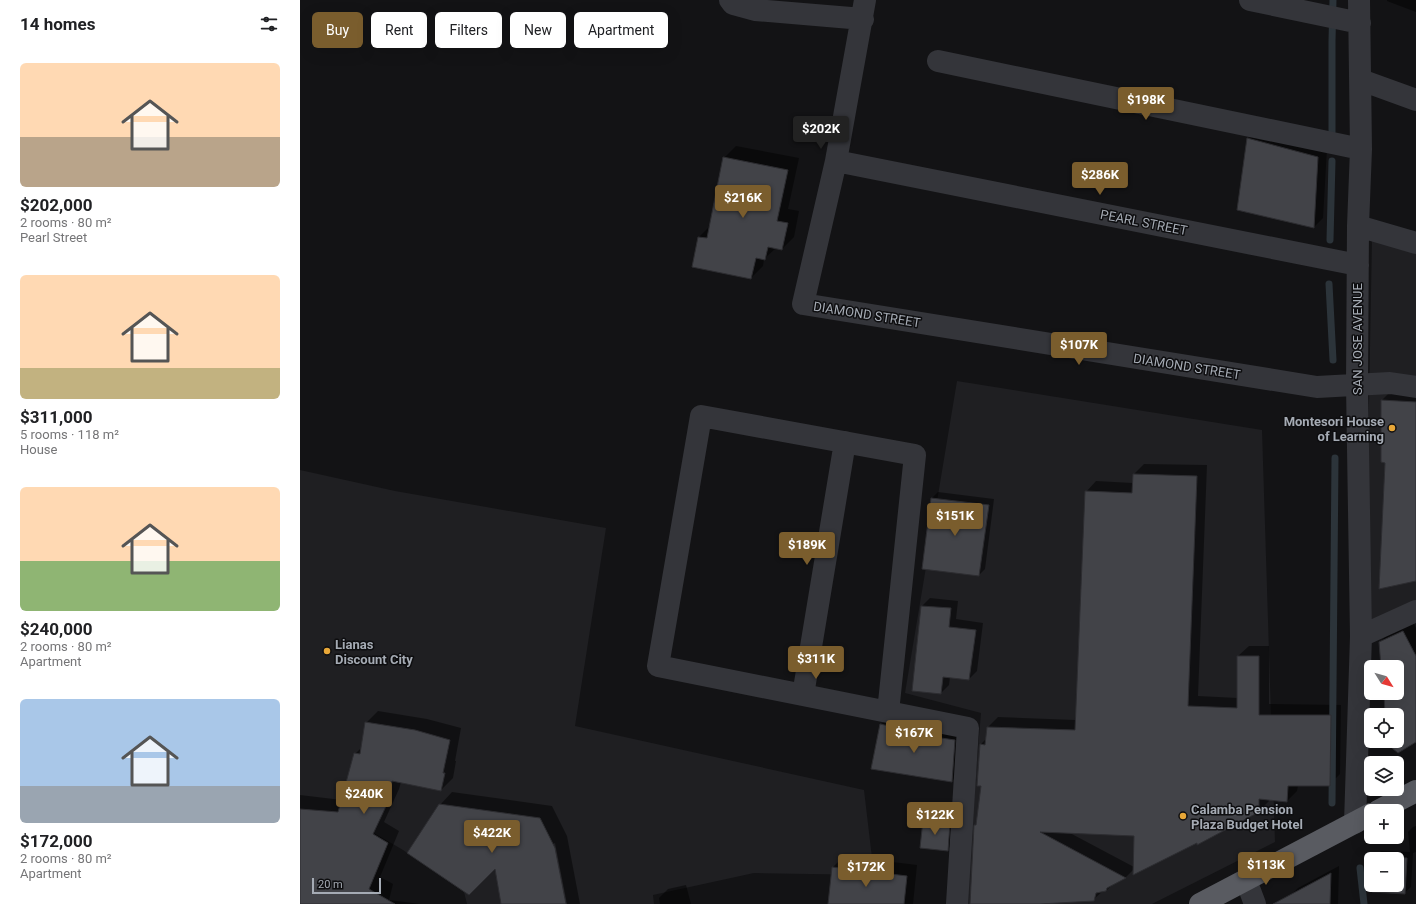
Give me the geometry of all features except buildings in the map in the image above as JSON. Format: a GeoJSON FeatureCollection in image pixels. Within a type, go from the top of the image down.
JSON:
{"type":"FeatureCollection","features":[{"type":"Feature","properties":{"kind":"highway"},"geometry":{"type":"LineString","coordinates":[[1391,804],[1416,791]]}},
{"type":"Feature","properties":{"kind":"highway"},"geometry":{"type":"LineString","coordinates":[[1200,904],[1363,819]]}},
{"type":"Feature","properties":{"kind":"street"},"geometry":{"type":"LineString","coordinates":[[730,0],[734,4],[755,10],[864,10],[852,67],[836,161]]}},
{"type":"Feature","properties":{"kind":"street"},"geometry":{"type":"LineString","coordinates":[[1250,0],[1360,23]]}},
{"type":"Feature","properties":{"kind":"street","name":"SAN JOSE AVENUE"},"geometry":{"type":"LineString","coordinates":[[1360,0],[1361,149],[1358,226],[1357,385],[1363,819]]}},
{"type":"Feature","properties":{"kind":"street"},"geometry":{"type":"LineString","coordinates":[[938,61],[1361,149]]}},
{"type":"Feature","properties":{"kind":"street"},"geometry":{"type":"LineString","coordinates":[[1361,80],[1416,100]]}},
{"type":"Feature","properties":{"kind":"street","name":"PEARL STREET"},"geometry":{"type":"LineString","coordinates":[[836,161],[1358,265]]}},
{"type":"Feature","properties":{"kind":"street","name":"DIAMOND STREET"},"geometry":{"type":"LineString","coordinates":[[836,161],[803,304],[1317,387],[1390,383],[1416,387]]}},
{"type":"Feature","properties":{"kind":"street"},"geometry":{"type":"LineString","coordinates":[[1358,226],[1416,243]]}},
{"type":"Feature","properties":{"kind":"street"},"geometry":{"type":"LineString","coordinates":[[888,712],[915,455],[701,416],[658,666],[803,695],[888,712],[968,728],[957,904]]}},
{"type":"Feature","properties":{"kind":"street"},"geometry":{"type":"LineString","coordinates":[[803,695],[845,442]]}},
{"type":"Feature","properties":{"kind":"street"},"geometry":{"type":"LineString","coordinates":[[1361,636],[1416,611]]}},
{"type":"Feature","properties":{"kind":"street"},"geometry":{"type":"LineString","coordinates":[[1246,880],[1255,904]]}},
{"type":"Feature","properties":{"kind":"shaded area","name":"Montesori House of Learning"},"geometry":{"type":"Polygon","coordinates":[[[1372,238],[1416,251],[1416,605],[1365,622],[1372,238]]]}},
{"type":"Feature","properties":{"kind":"shaded area"},"geometry":{"type":"Polygon","coordinates":[[[957,381],[1262,430],[1275,842],[1152,904],[965,904],[981,713],[905,693],[957,381]]]}},
{"type":"Feature","properties":{"kind":"shaded area"},"geometry":{"type":"Polygon","coordinates":[[[300,470],[395,491],[606,528],[575,726],[864,790],[874,875],[754,873],[653,895],[654,904],[467,904],[464,892],[403,850],[336,811],[324,863],[381,896],[379,904],[300,904],[300,470]]]}},
{"type":"Feature","properties":{"kind":"waterway"},"geometry":{"type":"LineString","coordinates":[[1332,132],[1333,0]]}},
{"type":"Feature","properties":{"kind":"waterway"},"geometry":{"type":"LineString","coordinates":[[1330,240],[1332,161]]}},
{"type":"Feature","properties":{"kind":"waterway"},"geometry":{"type":"LineString","coordinates":[[1329,284],[1333,360]]}},
{"type":"Feature","properties":{"kind":"waterway"},"geometry":{"type":"LineString","coordinates":[[1332,803],[1335,458]]}},
{"type":"Feature","properties":{"kind":"waterway"},"geometry":{"type":"LineString","coordinates":[[1360,868],[1364,904]]}},
{"type":"Feature","properties":{"kind":"place","name":"Montesori House of Learning"},"geometry":{"type":"Point","coordinates":[1392,428]}},
{"type":"Feature","properties":{"kind":"place","name":"Lianas Discount City"},"geometry":{"type":"Point","coordinates":[327,651]}},
{"type":"Feature","properties":{"kind":"place","name":"Calamba Pension Plaza Budget Hotel"},"geometry":{"type":"Point","coordinates":[1183,816]}}]}
